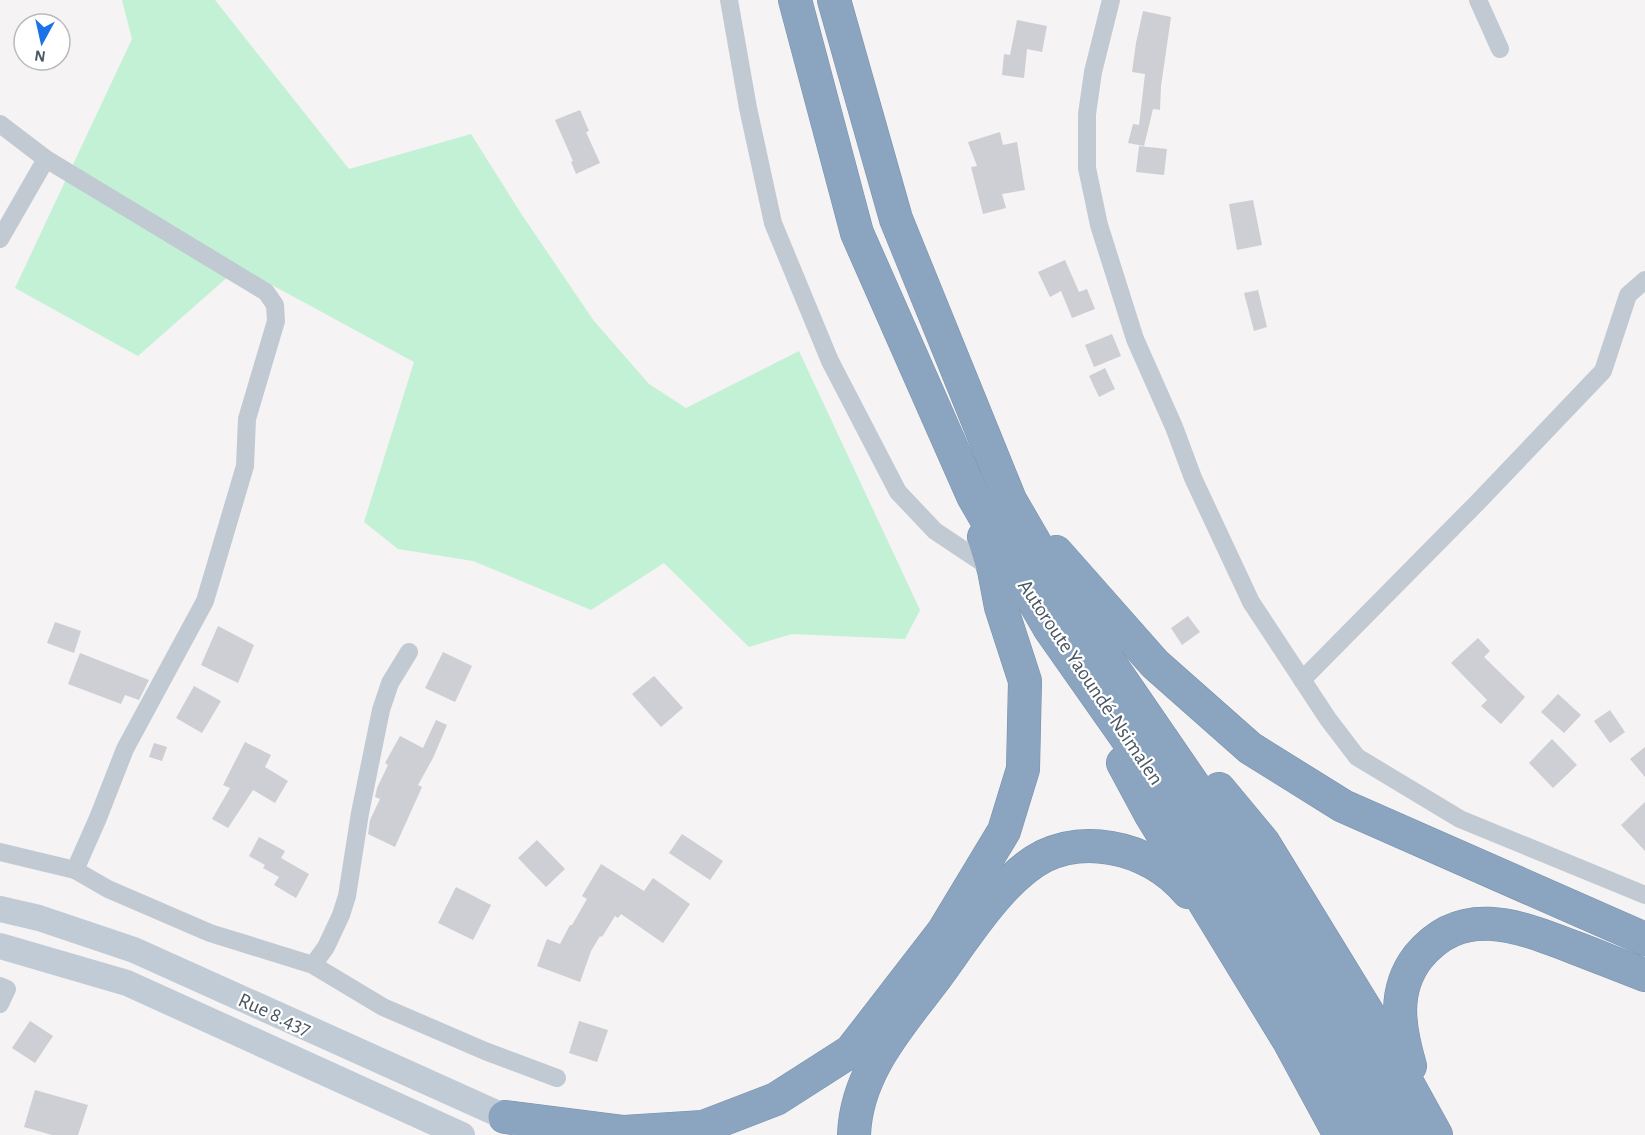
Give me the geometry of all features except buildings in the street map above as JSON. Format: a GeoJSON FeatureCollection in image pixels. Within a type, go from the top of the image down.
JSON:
{"type":"FeatureCollection","features":[{"type":"Feature","properties":{"kind":"highway","name":"Autoroute Yaoundé-Nsimalen"},"geometry":{"type":"LineString","coordinates":[[795,0],[857,233],[973,496],[1063,621],[1245,860],[1364,1056],[1407,1135]]}},
{"type":"Feature","properties":{"kind":"highway","name":"Autoroute Yaoundé-Nsimalen"},"geometry":{"type":"LineString","coordinates":[[834,0],[896,219],[1010,500],[1063,621],[1173,804],[1314,1023],[1372,1135]]}},
{"type":"Feature","properties":{"kind":"highway"},"geometry":{"type":"LineString","coordinates":[[505,1117],[624,1132],[703,1127],[776,1099],[851,1051],[943,932],[1004,831],[1023,769],[1025,681],[1001,607],[994,570],[973,496]]}},
{"type":"Feature","properties":{"kind":"highway"},"geometry":{"type":"LineString","coordinates":[[1010,500],[1155,664],[1250,748],[1343,806],[1645,939]]}},
{"type":"Feature","properties":{"kind":"highway"},"geometry":{"type":"LineString","coordinates":[[1063,621],[1151,815],[1289,1041],[1340,1135]]}},
{"type":"Feature","properties":{"kind":"highway"},"geometry":{"type":"LineString","coordinates":[[1063,621],[1263,842],[1377,1028],[1436,1135]]}},
{"type":"Feature","properties":{"kind":"highway"},"geometry":{"type":"LineString","coordinates":[[854,1135],[854,1115],[864,1083],[883,1047],[996,897],[1020,872],[1044,856],[1072,847],[1103,847],[1130,851],[1159,867],[1179,882],[1224,935]]}},
{"type":"Feature","properties":{"kind":"highway"},"geometry":{"type":"LineString","coordinates":[[1436,1135],[1413,1078],[1400,1021],[1400,995],[1410,968],[1429,944],[1458,927],[1487,923],[1522,928],[1645,975]]}},
{"type":"Feature","properties":{"kind":"main road","name":"Rue 8.437"},"geometry":{"type":"LineString","coordinates":[[0,909],[39,918],[134,950],[545,1135]]}},
{"type":"Feature","properties":{"kind":"main road","name":"Rue 8.437"},"geometry":{"type":"LineString","coordinates":[[0,946],[127,983],[462,1135]]}},
{"type":"Feature","properties":{"kind":"street"},"geometry":{"type":"LineString","coordinates":[[729,0],[748,108],[773,223],[830,361],[898,492],[935,531],[994,570]]}},
{"type":"Feature","properties":{"kind":"street"},"geometry":{"type":"LineString","coordinates":[[1111,0],[1093,72],[1087,114],[1088,168],[1099,225],[1135,339],[1207,508],[1251,603],[1328,719],[1357,757],[1460,819],[1645,896]]}},
{"type":"Feature","properties":{"kind":"street"},"geometry":{"type":"LineString","coordinates":[[1478,0],[1500,49]]}},
{"type":"Feature","properties":{"kind":"street"},"geometry":{"type":"LineString","coordinates":[[0,124],[46,159],[266,292],[274,305],[276,321],[247,419],[245,466],[205,601],[125,749],[75,870]]}},
{"type":"Feature","properties":{"kind":"street"},"geometry":{"type":"LineString","coordinates":[[0,239],[46,159]]}},
{"type":"Feature","properties":{"kind":"street"},"geometry":{"type":"LineString","coordinates":[[1302,680],[1477,503],[1603,370],[1628,295],[1645,280]]}},
{"type":"Feature","properties":{"kind":"street"},"geometry":{"type":"LineString","coordinates":[[313,965],[326,947],[347,896],[360,813],[381,710],[390,683],[409,652]]}},
{"type":"Feature","properties":{"kind":"street"},"geometry":{"type":"LineString","coordinates":[[0,852],[75,870],[108,889],[210,933],[313,965],[383,1007],[485,1051],[557,1078]]}},
{"type":"Feature","properties":{"kind":"street"},"geometry":{"type":"LineString","coordinates":[[0,986],[7,989],[0,1004]]}},
{"type":"Feature","properties":{"kind":"green space"},"geometry":{"type":"Polygon","coordinates":[[[122,0],[215,0],[349,169],[471,134],[522,215],[594,321],[649,384],[686,408],[799,351],[920,610],[905,639],[792,634],[749,647],[664,563],[591,610],[473,561],[398,549],[364,522],[414,362],[239,267],[138,356],[15,288],[132,39],[122,0]]]}}]}
